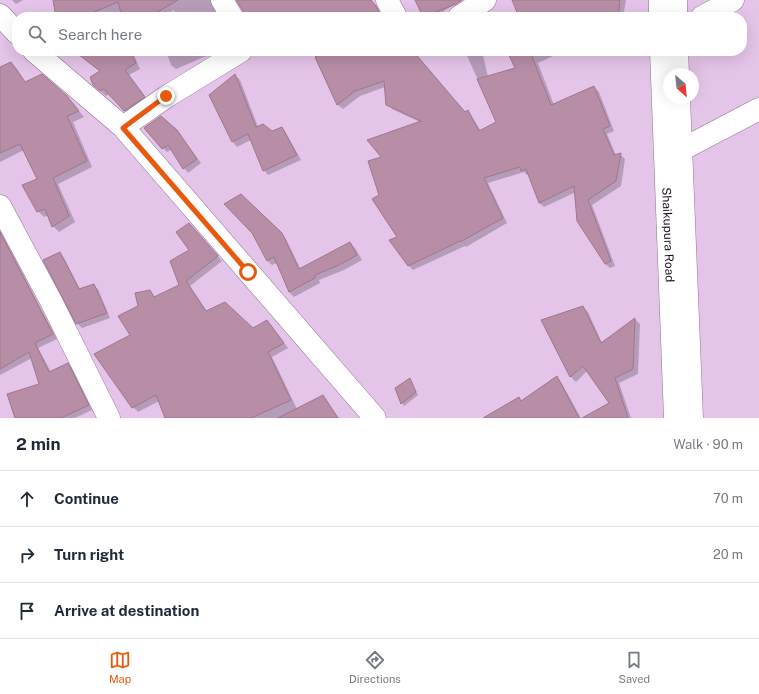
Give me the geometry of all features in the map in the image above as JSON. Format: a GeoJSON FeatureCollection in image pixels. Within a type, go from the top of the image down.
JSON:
{"type":"FeatureCollection","features":[{"type":"Feature","properties":{"kind":"street"},"geometry":{"type":"LineString","coordinates":[[222,0],[229,12]]}},
{"type":"Feature","properties":{"kind":"street"},"geometry":{"type":"LineString","coordinates":[[387,0],[393,12]]}},
{"type":"Feature","properties":{"kind":"street"},"geometry":{"type":"LineString","coordinates":[[467,12],[485,0]]}},
{"type":"Feature","properties":{"kind":"street"},"geometry":{"type":"LineString","coordinates":[[660,0],[660,12]]}},
{"type":"Feature","properties":{"kind":"street"},"geometry":{"type":"LineString","coordinates":[[676,0],[676,12]]}},
{"type":"Feature","properties":{"kind":"street"},"geometry":{"type":"LineString","coordinates":[[711,12],[733,0]]}},
{"type":"Feature","properties":{"kind":"street"},"geometry":{"type":"LineString","coordinates":[[0,15],[12,28]]}},
{"type":"Feature","properties":{"kind":"street"},"geometry":{"type":"LineString","coordinates":[[40,56],[123,128],[375,418]]}},
{"type":"Feature","properties":{"kind":"street"},"geometry":{"type":"LineString","coordinates":[[123,128],[166,96],[233,56]]}},
{"type":"Feature","properties":{"kind":"street","name":"Shaikupura Road"},"geometry":{"type":"LineString","coordinates":[[661,56],[675,418]]}},
{"type":"Feature","properties":{"kind":"street"},"geometry":{"type":"LineString","coordinates":[[677,56],[678,68]]}},
{"type":"Feature","properties":{"kind":"street","name":"Shaikupura Road"},"geometry":{"type":"LineString","coordinates":[[678,104],[692,418]]}},
{"type":"Feature","properties":{"kind":"street"},"geometry":{"type":"LineString","coordinates":[[681,150],[759,109]]}},
{"type":"Feature","properties":{"kind":"street"},"geometry":{"type":"LineString","coordinates":[[0,206],[51,301],[109,418]]}},
{"type":"Feature","properties":{"kind":"building"},"geometry":{"type":"Polygon","coordinates":[[[53,0],[178,0],[158,12],[121,12],[118,2],[94,12],[55,12],[53,0]]]}},
{"type":"Feature","properties":{"kind":"building"},"geometry":{"type":"Polygon","coordinates":[[[236,0],[371,0],[379,12],[243,12],[236,0]]]}},
{"type":"Feature","properties":{"kind":"building"},"geometry":{"type":"Polygon","coordinates":[[[415,0],[462,0],[436,12],[421,12],[415,0]]]}},
{"type":"Feature","properties":{"kind":"building"},"geometry":{"type":"Polygon","coordinates":[[[512,0],[620,0],[619,12],[517,12],[512,0]]]}},
{"type":"Feature","properties":{"kind":"building"},"geometry":{"type":"Polygon","coordinates":[[[80,56],[132,56],[136,63],[125,70],[145,97],[124,111],[104,89],[100,91],[93,85],[90,77],[100,71],[80,56]]]}},
{"type":"Feature","properties":{"kind":"building"},"geometry":{"type":"Polygon","coordinates":[[[417,56],[465,112],[468,110],[479,131],[496,122],[477,79],[515,68],[509,56],[532,56],[551,105],[594,86],[610,126],[603,129],[614,155],[621,153],[616,181],[588,200],[611,261],[605,264],[577,221],[574,186],[539,203],[526,169],[521,171],[520,167],[484,178],[503,218],[460,242],[408,266],[389,240],[397,237],[372,199],[379,195],[368,161],[381,157],[367,140],[421,121],[386,105],[384,81],[355,91],[337,105],[315,57],[417,56]]]}},
{"type":"Feature","properties":{"kind":"building"},"geometry":{"type":"Polygon","coordinates":[[[11,62],[25,82],[42,74],[67,96],[79,111],[67,116],[87,161],[53,178],[69,216],[52,227],[45,209],[37,212],[22,185],[37,179],[20,144],[0,153],[0,67],[11,62]]]}},
{"type":"Feature","properties":{"kind":"building"},"geometry":{"type":"Polygon","coordinates":[[[235,74],[256,127],[263,124],[272,131],[282,127],[297,155],[263,171],[248,134],[232,142],[209,95],[235,74]]]}},
{"type":"Feature","properties":{"kind":"building"},"geometry":{"type":"Polygon","coordinates":[[[161,116],[177,130],[197,159],[183,169],[168,145],[162,149],[144,128],[161,116]]]}},
{"type":"Feature","properties":{"kind":"building"},"geometry":{"type":"Polygon","coordinates":[[[241,194],[282,233],[299,269],[350,242],[357,255],[339,265],[315,275],[315,278],[289,292],[274,257],[267,261],[252,233],[224,204],[241,194]]]}},
{"type":"Feature","properties":{"kind":"building"},"geometry":{"type":"Polygon","coordinates":[[[189,223],[218,256],[186,281],[206,311],[225,302],[253,328],[267,320],[284,343],[268,352],[291,400],[251,418],[165,418],[156,395],[132,408],[94,354],[130,335],[118,316],[138,306],[135,293],[150,290],[154,297],[179,285],[170,261],[189,250],[176,232],[189,223]]]}},
{"type":"Feature","properties":{"kind":"building"},"geometry":{"type":"Polygon","coordinates":[[[0,232],[53,334],[35,343],[49,372],[68,363],[89,405],[61,418],[15,418],[7,394],[39,384],[29,352],[0,369],[0,232]]]}},
{"type":"Feature","properties":{"kind":"building"},"geometry":{"type":"Polygon","coordinates":[[[60,252],[79,289],[94,284],[107,313],[76,324],[43,260],[60,252]]]}},
{"type":"Feature","properties":{"kind":"building"},"geometry":{"type":"Polygon","coordinates":[[[583,306],[601,343],[635,318],[633,369],[615,378],[628,418],[582,418],[609,403],[583,366],[570,377],[541,320],[583,306]]]}},
{"type":"Feature","properties":{"kind":"building"},"geometry":{"type":"Polygon","coordinates":[[[557,376],[579,418],[483,418],[519,397],[521,401],[557,376]]]}},
{"type":"Feature","properties":{"kind":"building"},"geometry":{"type":"Polygon","coordinates":[[[410,378],[416,392],[401,404],[395,388],[410,378]]]}},
{"type":"Feature","properties":{"kind":"building"},"geometry":{"type":"Polygon","coordinates":[[[323,395],[338,418],[278,418],[323,395]]]}},
{"type":"Feature","properties":{"kind":"route"},"geometry":{"type":"LineString","coordinates":[[166,96],[123,128],[248,272]]}}]}
